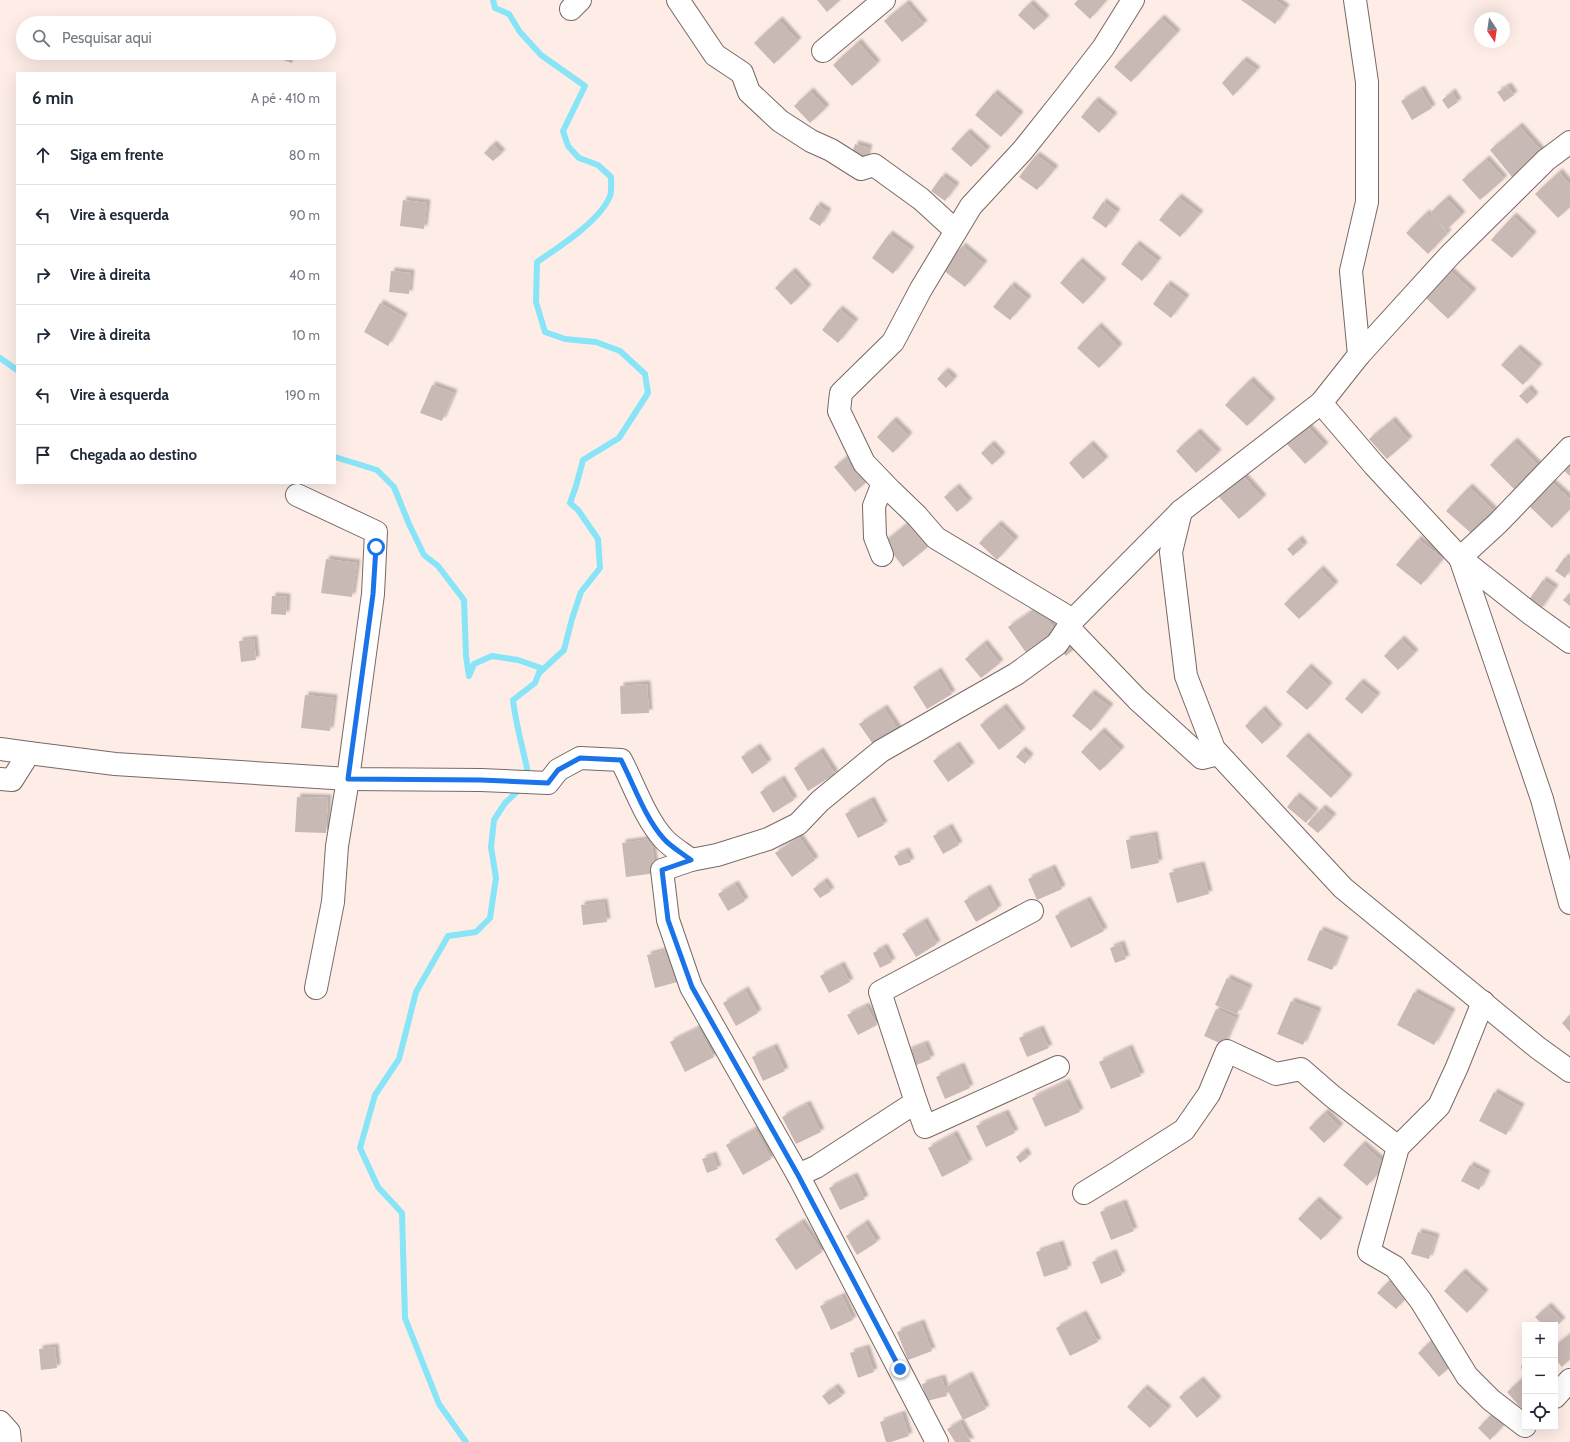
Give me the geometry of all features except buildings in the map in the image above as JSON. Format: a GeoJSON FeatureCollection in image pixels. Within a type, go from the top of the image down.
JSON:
{"type":"FeatureCollection","features":[{"type":"Feature","properties":{"kind":"street"},"geometry":{"type":"LineString","coordinates":[[678,0],[715,55],[742,73],[750,92],[780,121],[811,142],[831,150],[861,169],[874,165],[921,200],[956,231]]}},
{"type":"Feature","properties":{"kind":"street"},"geometry":{"type":"LineString","coordinates":[[823,51],[884,0]]}},
{"type":"Feature","properties":{"kind":"street"},"geometry":{"type":"LineString","coordinates":[[1133,0],[1099,54],[1023,150],[971,206],[921,289],[893,342],[841,393],[839,412],[864,462],[917,516],[936,538],[1070,624],[1138,699],[1202,758],[1218,754]]}},
{"type":"Feature","properties":{"kind":"street"},"geometry":{"type":"LineString","coordinates":[[1355,0],[1367,82],[1367,202],[1351,271],[1358,354]]}},
{"type":"Feature","properties":{"kind":"street"},"geometry":{"type":"LineString","coordinates":[[937,1442],[798,1175],[692,987],[668,920],[662,870],[691,860],[717,855],[768,838],[798,824],[820,802],[881,751],[1016,674],[1058,644],[1070,624],[1182,511],[1322,403],[1358,354],[1450,255],[1546,160],[1570,142]]}},
{"type":"Feature","properties":{"kind":"street"},"geometry":{"type":"LineString","coordinates":[[1322,403],[1374,465],[1460,558],[1531,614],[1570,642]]}},
{"type":"Feature","properties":{"kind":"street"},"geometry":{"type":"LineString","coordinates":[[1460,558],[1498,523],[1570,448]]}},
{"type":"Feature","properties":{"kind":"street"},"geometry":{"type":"LineString","coordinates":[[882,555],[875,537],[874,506],[883,483]]}},
{"type":"Feature","properties":{"kind":"street"},"geometry":{"type":"LineString","coordinates":[[296,495],[376,532],[373,594],[348,779],[337,846],[333,902],[316,988]]}},
{"type":"Feature","properties":{"kind":"street"},"geometry":{"type":"LineString","coordinates":[[1182,511],[1171,552],[1186,676],[1214,749],[1343,888],[1538,1048],[1570,1071]]}},
{"type":"Feature","properties":{"kind":"street"},"geometry":{"type":"LineString","coordinates":[[1460,558],[1542,799],[1570,903]]}},
{"type":"Feature","properties":{"kind":"street"},"geometry":{"type":"LineString","coordinates":[[0,749],[115,764],[348,779],[481,780],[548,783],[558,770],[580,758],[621,760],[646,813],[664,839],[691,860]]}},
{"type":"Feature","properties":{"kind":"street"},"geometry":{"type":"LineString","coordinates":[[0,779],[12,780],[29,753]]}},
{"type":"Feature","properties":{"kind":"street"},"geometry":{"type":"LineString","coordinates":[[1032,911],[880,992],[925,1127],[1058,1067]]}},
{"type":"Feature","properties":{"kind":"street"},"geometry":{"type":"LineString","coordinates":[[1483,1002],[1457,1067],[1439,1106],[1398,1147],[1369,1252],[1395,1267],[1421,1301],[1467,1376],[1522,1427]]}},
{"type":"Feature","properties":{"kind":"street"},"geometry":{"type":"LineString","coordinates":[[1084,1193],[1184,1130],[1209,1094],[1227,1051],[1276,1074],[1301,1069],[1332,1096],[1398,1147]]}},
{"type":"Feature","properties":{"kind":"street"},"geometry":{"type":"LineString","coordinates":[[798,1175],[816,1167],[916,1102]]}},
{"type":"Feature","properties":{"kind":"street"},"geometry":{"type":"LineString","coordinates":[[1558,1394],[1570,1380]]}},
{"type":"Feature","properties":{"kind":"street"},"geometry":{"type":"LineString","coordinates":[[0,1422],[9,1432],[10,1442]]}},
{"type":"Feature","properties":{"kind":"waterway"},"geometry":{"type":"LineString","coordinates":[[493,0],[495,8],[509,14],[520,32],[541,55],[585,86],[563,131],[568,146],[579,158],[598,165],[611,177],[610,196],[597,215],[578,233],[537,262],[536,302],[545,332],[565,339],[596,342],[620,351],[645,374],[648,393],[619,438],[583,460],[570,503],[578,510],[598,539],[600,568],[581,592],[564,650],[539,673]]}},
{"type":"Feature","properties":{"kind":"waterway"},"geometry":{"type":"LineString","coordinates":[[0,358],[16,369]]}},
{"type":"Feature","properties":{"kind":"waterway"},"geometry":{"type":"LineString","coordinates":[[336,457],[377,470],[394,487],[409,524],[424,555],[438,566],[464,600],[466,656],[469,676],[474,664],[492,656],[518,660],[541,668],[535,683],[513,700],[529,778]]}},
{"type":"Feature","properties":{"kind":"waterway"},"geometry":{"type":"LineString","coordinates":[[466,1442],[439,1404],[405,1318],[402,1213],[378,1187],[360,1148],[375,1095],[399,1059],[416,992],[448,936],[476,932],[490,918],[496,878],[491,847],[494,820],[505,803],[521,788]]}},
{"type":"Feature","properties":{"kind":"route"},"geometry":{"type":"LineString","coordinates":[[376,547],[373,594],[348,779],[481,780],[548,783],[558,770],[580,758],[621,760],[646,813],[664,839],[691,860],[662,870],[668,920],[692,987],[798,1175],[900,1369]]}}]}
